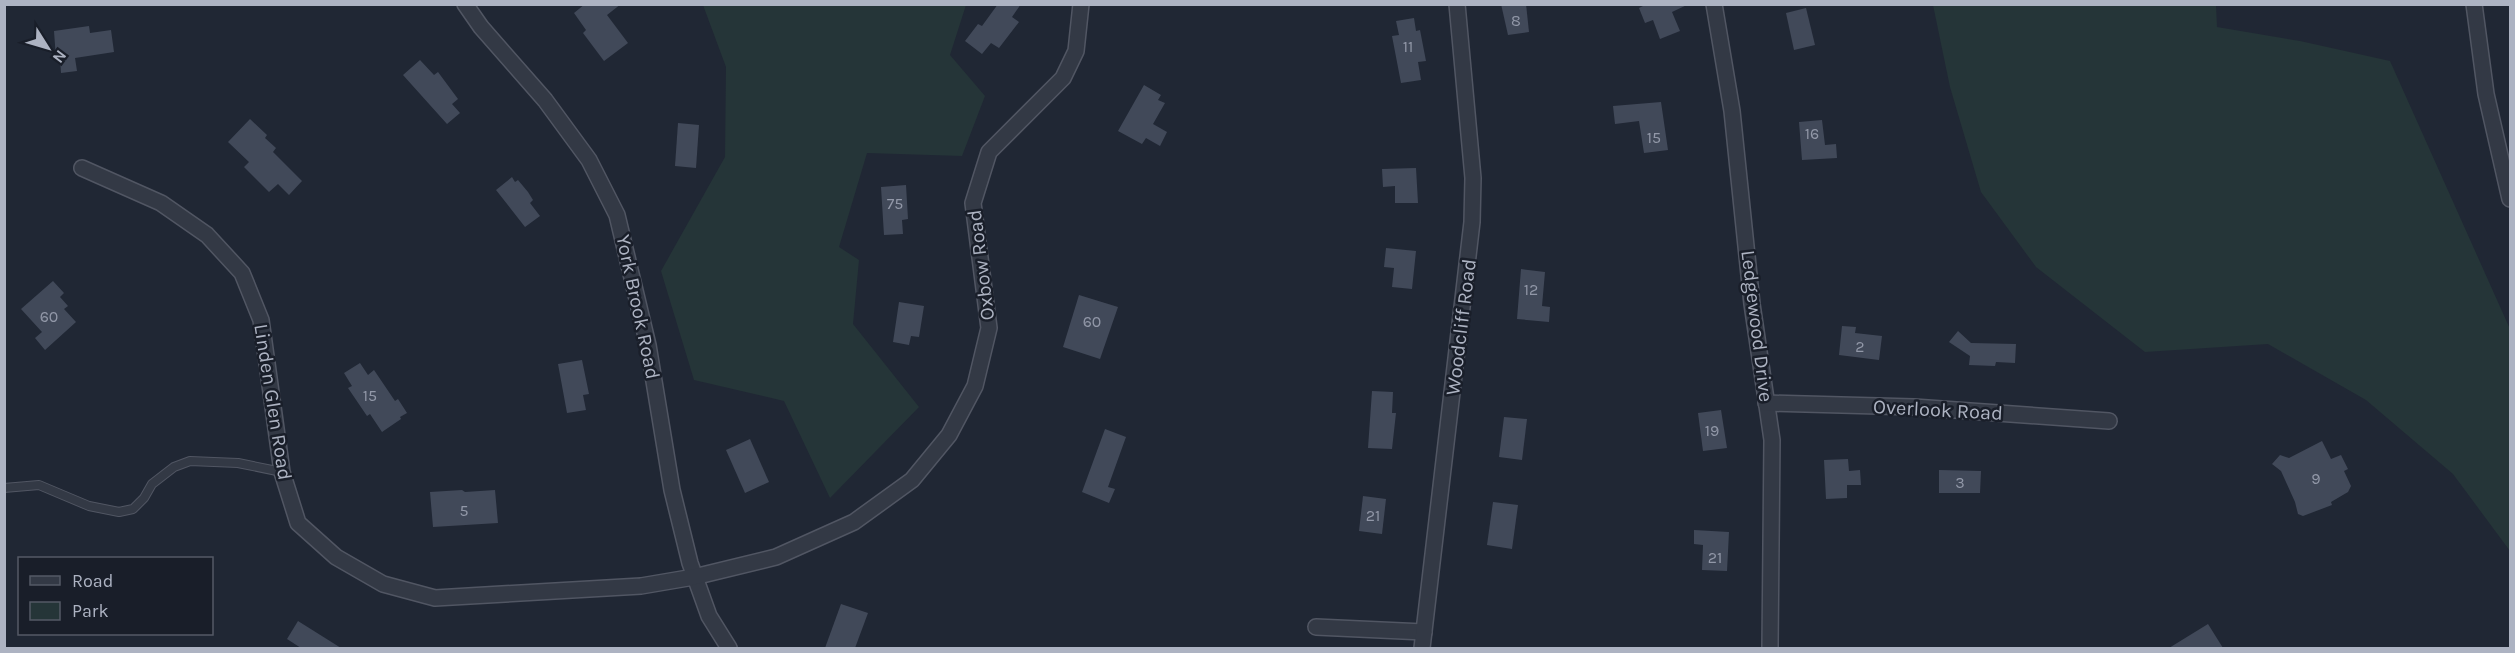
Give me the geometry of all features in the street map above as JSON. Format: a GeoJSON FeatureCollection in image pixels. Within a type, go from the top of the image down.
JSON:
{"type":"FeatureCollection","features":[{"type":"Feature","properties":{"kind":"street","name":"York Brook Road"},"geometry":{"type":"LineString","coordinates":[[465,4],[545,100],[582,151],[617,214],[648,345],[672,490],[694,577],[709,616],[729,648]]}},
{"type":"Feature","properties":{"kind":"street","name":"Oxbow Road"},"geometry":{"type":"LineString","coordinates":[[694,577],[776,557],[854,522],[912,480],[949,435],[975,386],[989,328],[973,203],[989,152],[1063,78],[1076,51],[1081,4]]}},
{"type":"Feature","properties":{"kind":"street","name":"Woodcliff Road"},"geometry":{"type":"LineString","coordinates":[[1422,648],[1472,222],[1473,178],[1457,4]]}},
{"type":"Feature","properties":{"kind":"street","name":"Ledgewood Drive"},"geometry":{"type":"LineString","coordinates":[[1714,4],[1732,111],[1752,304],[1772,440],[1770,648]]}},
{"type":"Feature","properties":{"kind":"street"},"geometry":{"type":"LineString","coordinates":[[2474,4],[2486,94],[2511,199]]}},
{"type":"Feature","properties":{"kind":"street","name":"Linden Glen Road"},"geometry":{"type":"LineString","coordinates":[[82,168],[161,204],[207,235],[242,273],[261,320],[282,472],[298,523],[336,557],[383,584],[435,598],[641,586],[694,577]]}},
{"type":"Feature","properties":{"kind":"street","name":"Overlook Road"},"geometry":{"type":"LineString","coordinates":[[1766,403],[1914,407],[2109,421]]}},
{"type":"Feature","properties":{"kind":"street"},"geometry":{"type":"LineString","coordinates":[[1316,627],[1424,632]]}},
{"type":"Feature","properties":{"kind":"lane"},"geometry":{"type":"LineString","coordinates":[[4,488],[39,485],[89,506],[119,512],[133,509],[144,498],[152,484],[174,467],[190,461],[238,463],[282,472]]}},
{"type":"Feature","properties":{"kind":"green space"},"geometry":{"type":"Polygon","coordinates":[[[703,5],[966,5],[950,55],[985,96],[962,156],[867,153],[839,247],[859,260],[853,324],[919,407],[830,498],[784,401],[694,380],[661,271],[725,157],[726,67],[703,5]]]}},
{"type":"Feature","properties":{"kind":"green space"},"geometry":{"type":"Polygon","coordinates":[[[1933,5],[2216,5],[2217,27],[2300,41],[2390,61],[2510,329],[2510,551],[2453,474],[2366,400],[2268,344],[2145,352],[2036,267],[1981,192],[1950,87],[1933,5]]]}},
{"type":"Feature","properties":{"kind":"building"},"geometry":{"type":"Polygon","coordinates":[[[585,4],[621,4],[607,15],[628,43],[604,61],[583,33],[586,30],[574,13],[585,4]]]}},
{"type":"Feature","properties":{"kind":"building"},"geometry":{"type":"Polygon","coordinates":[[[998,4],[1021,4],[1012,17],[1019,22],[999,48],[991,43],[982,54],[965,41],[978,24],[982,26],[998,4]]]}},
{"type":"Feature","properties":{"kind":"building"},"geometry":{"type":"Polygon","coordinates":[[[1501,4],[1526,4],[1529,32],[1508,35],[1501,4]]]}},
{"type":"Feature","properties":{"kind":"building"},"geometry":{"type":"Polygon","coordinates":[[[1647,4],[1689,4],[1672,12],[1680,31],[1660,39],[1653,20],[1645,23],[1639,8],[1647,4]]]}},
{"type":"Feature","properties":{"kind":"building"},"geometry":{"type":"Polygon","coordinates":[[[1806,8],[1815,45],[1794,50],[1786,13],[1806,8]]]}},
{"type":"Feature","properties":{"kind":"building"},"geometry":{"type":"Polygon","coordinates":[[[1414,18],[1416,31],[1420,30],[1426,61],[1418,62],[1421,80],[1401,83],[1392,36],[1399,35],[1396,21],[1414,18]]]}},
{"type":"Feature","properties":{"kind":"building"},"geometry":{"type":"Polygon","coordinates":[[[89,26],[90,33],[111,30],[114,52],[75,58],[77,71],[61,73],[60,59],[56,59],[54,31],[89,26]]]}},
{"type":"Feature","properties":{"kind":"building"},"geometry":{"type":"Polygon","coordinates":[[[420,60],[434,75],[438,72],[458,99],[452,104],[460,113],[447,124],[403,75],[420,60]]]}},
{"type":"Feature","properties":{"kind":"building"},"geometry":{"type":"Polygon","coordinates":[[[1144,85],[1161,95],[1158,100],[1165,103],[1153,124],[1167,132],[1160,146],[1146,138],[1142,144],[1118,131],[1144,85]]]}},
{"type":"Feature","properties":{"kind":"building"},"geometry":{"type":"Polygon","coordinates":[[[1661,102],[1668,150],[1644,153],[1639,121],[1615,124],[1613,106],[1661,102]]]}},
{"type":"Feature","properties":{"kind":"building"},"geometry":{"type":"Polygon","coordinates":[[[250,119],[267,135],[265,138],[276,148],[273,152],[302,181],[289,195],[278,184],[269,192],[244,167],[249,162],[228,142],[250,119]]]}},
{"type":"Feature","properties":{"kind":"building"},"geometry":{"type":"Polygon","coordinates":[[[1822,120],[1825,145],[1836,144],[1837,158],[1802,160],[1799,122],[1822,120]]]}},
{"type":"Feature","properties":{"kind":"building"},"geometry":{"type":"Polygon","coordinates":[[[678,123],[699,125],[696,168],[675,166],[678,123]]]}},
{"type":"Feature","properties":{"kind":"building"},"geometry":{"type":"Polygon","coordinates":[[[1416,168],[1418,203],[1395,203],[1395,186],[1383,187],[1382,169],[1416,168]]]}},
{"type":"Feature","properties":{"kind":"building"},"geometry":{"type":"Polygon","coordinates":[[[512,177],[515,182],[518,180],[528,192],[533,200],[530,203],[540,216],[525,227],[496,190],[512,177]]]}},
{"type":"Feature","properties":{"kind":"building"},"geometry":{"type":"Polygon","coordinates":[[[906,185],[908,219],[902,220],[903,234],[884,235],[881,187],[906,185]]]}},
{"type":"Feature","properties":{"kind":"building"},"geometry":{"type":"Polygon","coordinates":[[[1386,248],[1416,251],[1412,289],[1392,287],[1394,268],[1384,267],[1386,248]]]}},
{"type":"Feature","properties":{"kind":"building"},"geometry":{"type":"Polygon","coordinates":[[[1521,269],[1545,272],[1542,306],[1550,307],[1549,322],[1517,319],[1521,269]]]}},
{"type":"Feature","properties":{"kind":"building"},"geometry":{"type":"Polygon","coordinates":[[[53,281],[64,293],[60,297],[68,306],[64,309],[76,322],[45,350],[35,338],[42,332],[21,309],[53,281]]]}},
{"type":"Feature","properties":{"kind":"building"},"geometry":{"type":"Polygon","coordinates":[[[1079,295],[1118,307],[1100,359],[1063,347],[1079,295]]]}},
{"type":"Feature","properties":{"kind":"building"},"geometry":{"type":"Polygon","coordinates":[[[899,302],[924,306],[919,337],[911,336],[909,345],[893,342],[899,302]]]}},
{"type":"Feature","properties":{"kind":"building"},"geometry":{"type":"Polygon","coordinates":[[[1842,326],[1856,327],[1855,333],[1882,336],[1879,360],[1839,355],[1842,326]]]}},
{"type":"Feature","properties":{"kind":"building"},"geometry":{"type":"Polygon","coordinates":[[[1958,331],[1971,343],[2016,344],[2015,363],[1996,362],[1995,366],[1969,365],[1970,356],[1949,342],[1958,331]]]}},
{"type":"Feature","properties":{"kind":"building"},"geometry":{"type":"Polygon","coordinates":[[[582,360],[589,394],[583,395],[586,410],[567,413],[558,364],[582,360]]]}},
{"type":"Feature","properties":{"kind":"building"},"geometry":{"type":"Polygon","coordinates":[[[360,363],[368,375],[374,370],[395,401],[398,399],[407,413],[382,432],[370,414],[367,416],[348,388],[352,386],[344,373],[360,363]]]}},
{"type":"Feature","properties":{"kind":"building"},"geometry":{"type":"Polygon","coordinates":[[[1372,391],[1393,392],[1392,413],[1396,413],[1392,449],[1368,448],[1372,391]]]}},
{"type":"Feature","properties":{"kind":"building"},"geometry":{"type":"Polygon","coordinates":[[[1721,410],[1727,448],[1703,451],[1698,413],[1721,410]]]}},
{"type":"Feature","properties":{"kind":"building"},"geometry":{"type":"Polygon","coordinates":[[[1504,417],[1527,419],[1522,460],[1499,457],[1504,417]]]}},
{"type":"Feature","properties":{"kind":"building"},"geometry":{"type":"Polygon","coordinates":[[[1105,429],[1126,437],[1108,487],[1115,489],[1109,503],[1082,492],[1105,429]]]}},
{"type":"Feature","properties":{"kind":"building"},"geometry":{"type":"Polygon","coordinates":[[[750,439],[769,482],[745,493],[726,450],[750,439]]]}},
{"type":"Feature","properties":{"kind":"building"},"geometry":{"type":"Polygon","coordinates":[[[2322,441],[2331,459],[2341,455],[2348,469],[2344,471],[2351,486],[2348,492],[2331,502],[2332,505],[2303,516],[2298,514],[2281,471],[2272,464],[2280,455],[2289,458],[2322,441]]]}},
{"type":"Feature","properties":{"kind":"building"},"geometry":{"type":"Polygon","coordinates":[[[1848,459],[1849,471],[1860,470],[1861,485],[1847,485],[1847,498],[1826,499],[1824,460],[1848,459]]]}},
{"type":"Feature","properties":{"kind":"building"},"geometry":{"type":"Polygon","coordinates":[[[1939,470],[1981,471],[1980,493],[1939,493],[1939,470]]]}},
{"type":"Feature","properties":{"kind":"building"},"geometry":{"type":"Polygon","coordinates":[[[462,490],[465,492],[495,490],[498,523],[433,527],[430,492],[462,490]]]}},
{"type":"Feature","properties":{"kind":"building"},"geometry":{"type":"Polygon","coordinates":[[[1363,496],[1386,499],[1382,534],[1359,531],[1363,496]]]}},
{"type":"Feature","properties":{"kind":"building"},"geometry":{"type":"Polygon","coordinates":[[[1493,502],[1518,505],[1512,549],[1487,545],[1493,502]]]}},
{"type":"Feature","properties":{"kind":"building"},"geometry":{"type":"Polygon","coordinates":[[[1694,530],[1729,532],[1727,571],[1702,570],[1703,545],[1694,544],[1694,530]]]}},
{"type":"Feature","properties":{"kind":"building"},"geometry":{"type":"Polygon","coordinates":[[[841,604],[868,613],[855,648],[825,648],[841,604]]]}},
{"type":"Feature","properties":{"kind":"building"},"geometry":{"type":"Polygon","coordinates":[[[298,621],[341,648],[301,648],[287,639],[298,621]]]}},
{"type":"Feature","properties":{"kind":"building"},"geometry":{"type":"Polygon","coordinates":[[[2208,624],[2223,648],[2169,648],[2208,624]]]}}]}
